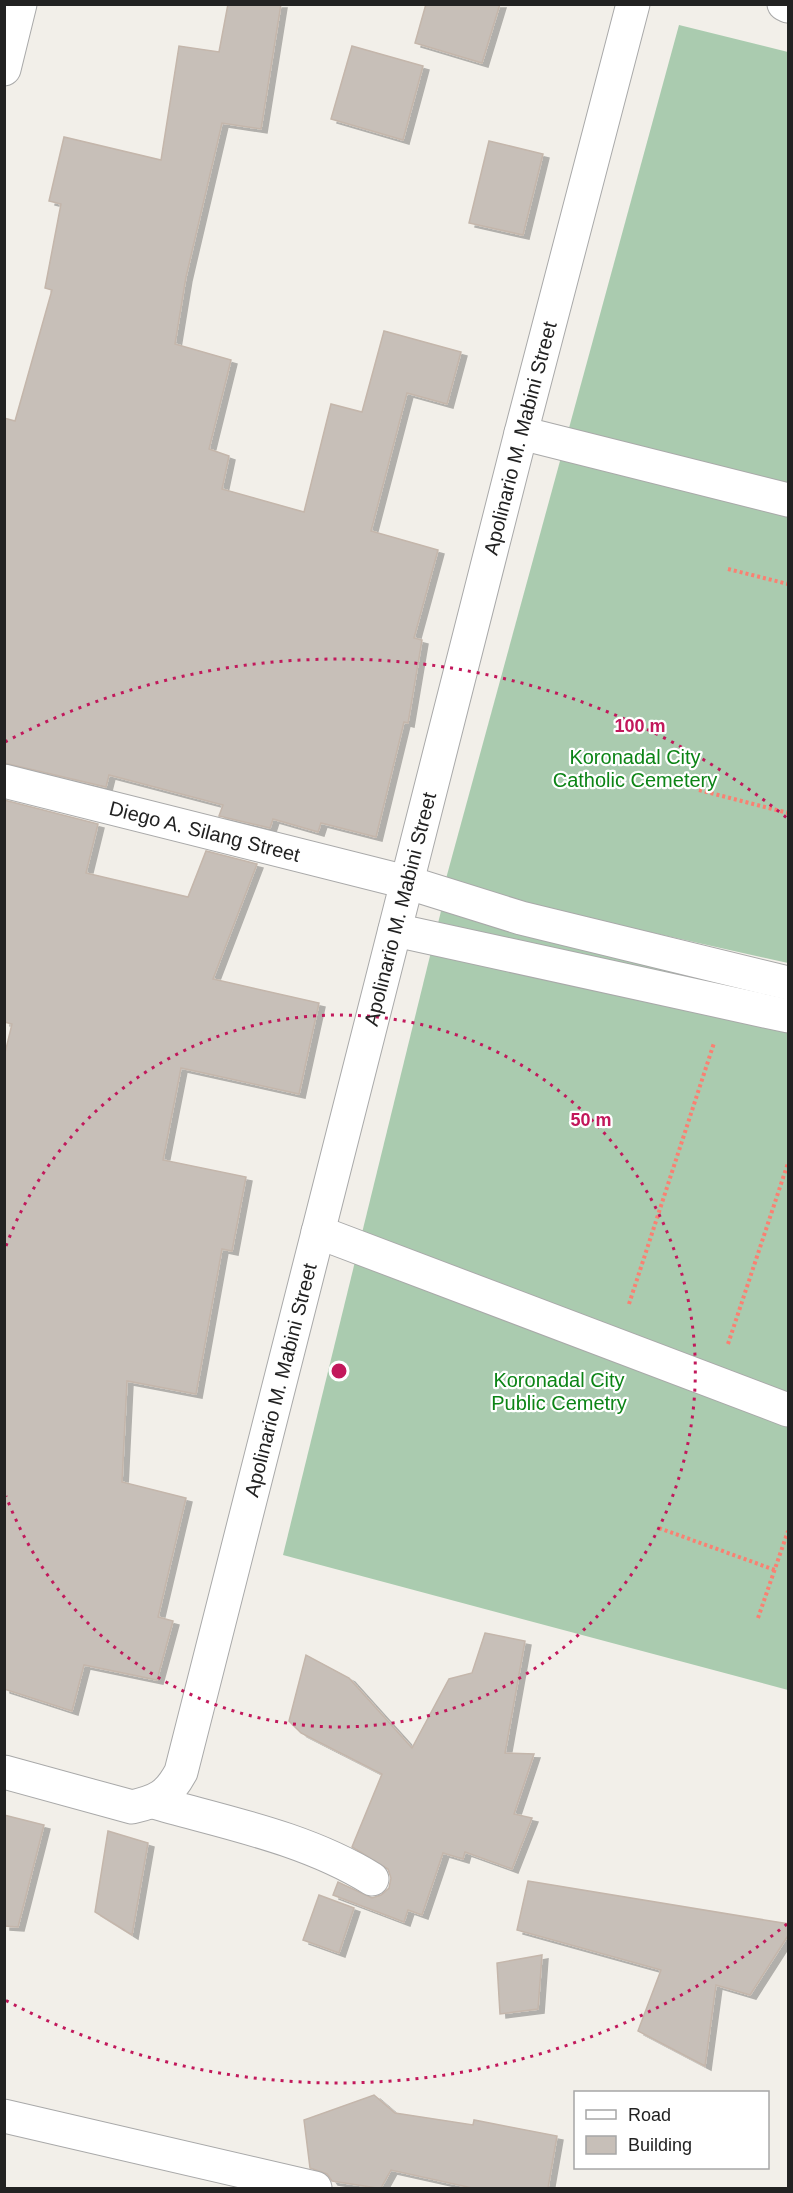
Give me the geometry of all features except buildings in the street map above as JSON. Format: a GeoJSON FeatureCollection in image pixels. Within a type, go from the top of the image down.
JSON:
{"type":"FeatureCollection","features":[{"type":"Feature","properties":{"kind":"street"},"geometry":{"type":"LineString","coordinates":[[4,69],[20,4]]}},
{"type":"Feature","properties":{"kind":"street","name":"Apolinario M. Mabini Street"},"geometry":{"type":"LineString","coordinates":[[153,1802],[172,1789],[181,1772],[406,882],[633,4]]}},
{"type":"Feature","properties":{"kind":"street"},"geometry":{"type":"LineString","coordinates":[[784,4],[789,6]]}},
{"type":"Feature","properties":{"kind":"street"},"geometry":{"type":"LineString","coordinates":[[521,433],[789,500]]}},
{"type":"Feature","properties":{"kind":"street","name":"Diego A. Silang Street"},"geometry":{"type":"LineString","coordinates":[[4,781],[406,882],[521,918],[789,983]]}},
{"type":"Feature","properties":{"kind":"street"},"geometry":{"type":"LineString","coordinates":[[395,930],[789,1016]]}},
{"type":"Feature","properties":{"kind":"street"},"geometry":{"type":"LineString","coordinates":[[318,1232],[789,1410]]}},
{"type":"Feature","properties":{"kind":"street"},"geometry":{"type":"LineString","coordinates":[[4,1772],[132,1807],[153,1802],[309,1847],[349,1864],[372,1879]]}},
{"type":"Feature","properties":{"kind":"street"},"geometry":{"type":"LineString","coordinates":[[4,2116],[315,2188]]}},
{"type":"Feature","properties":{"kind":"path"},"geometry":{"type":"LineString","coordinates":[[728,569],[789,584]]}},
{"type":"Feature","properties":{"kind":"path"},"geometry":{"type":"LineString","coordinates":[[699,790],[789,813]]}},
{"type":"Feature","properties":{"kind":"path"},"geometry":{"type":"LineString","coordinates":[[616,1344],[728,1003]]}},
{"type":"Feature","properties":{"kind":"path"},"geometry":{"type":"LineString","coordinates":[[716,1383],[789,1163]]}},
{"type":"Feature","properties":{"kind":"path"},"geometry":{"type":"LineString","coordinates":[[659,1528],[775,1570]]}},
{"type":"Feature","properties":{"kind":"path"},"geometry":{"type":"LineString","coordinates":[[758,1618],[789,1531]]}},
{"type":"Feature","properties":{"kind":"green space","name":"Koronadal City Catholic Cemetery"},"geometry":{"type":"Polygon","coordinates":[[[679,25],[788,52],[788,963],[444,886],[679,25]]]}},
{"type":"Feature","properties":{"kind":"green space","name":"Koronadal City Public Cemetry"},"geometry":{"type":"Polygon","coordinates":[[[442,907],[788,989],[788,1690],[283,1555],[442,907]]]}}]}
